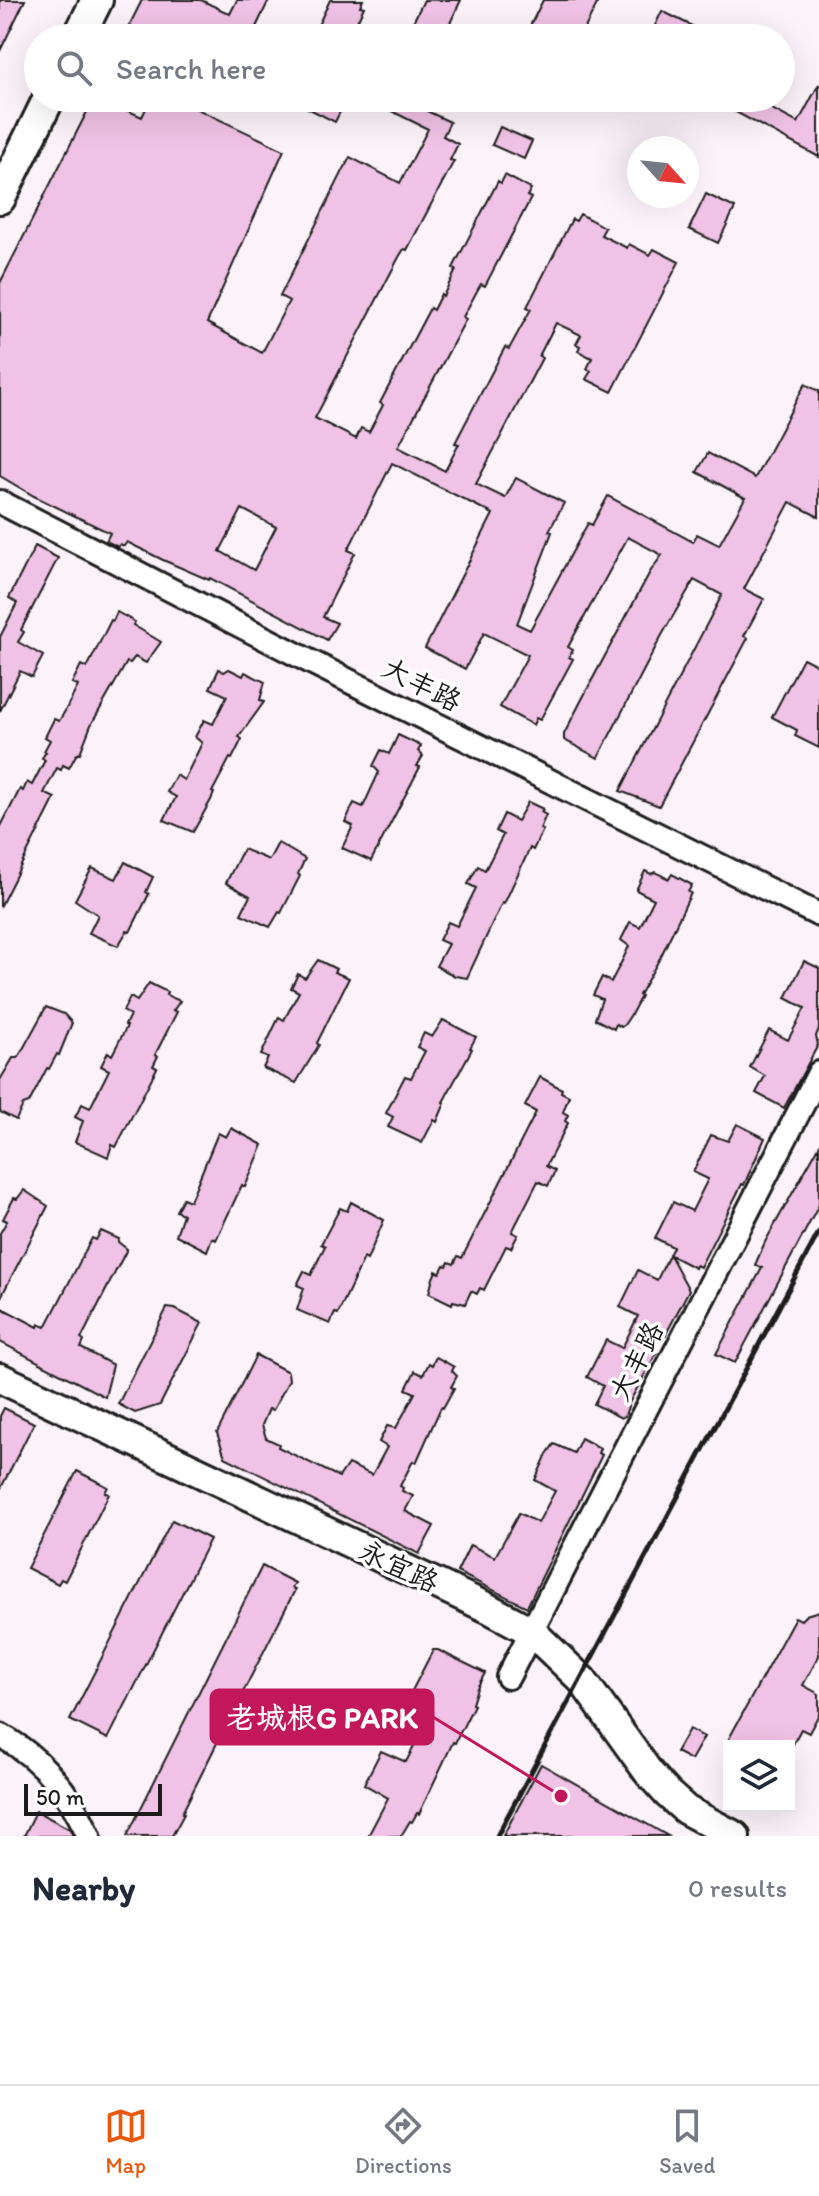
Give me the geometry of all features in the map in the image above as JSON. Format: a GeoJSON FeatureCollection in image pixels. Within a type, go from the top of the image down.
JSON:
{"type":"FeatureCollection","features":[{"type":"Feature","properties":{"kind":"main road"},"geometry":{"type":"LineString","coordinates":[[85,24],[97,0]]}},
{"type":"Feature","properties":{"kind":"main road"},"geometry":{"type":"LineString","coordinates":[[0,198],[42,112]]}},
{"type":"Feature","properties":{"kind":"street","name":"大丰路"},"geometry":{"type":"LineString","coordinates":[[0,502],[313,663],[819,915]]}},
{"type":"Feature","properties":{"kind":"street","name":"大丰路"},"geometry":{"type":"LineString","coordinates":[[508,1677],[819,1073]]}},
{"type":"Feature","properties":{"kind":"street","name":"永宜路"},"geometry":{"type":"LineString","coordinates":[[0,1378],[531,1631],[582,1680],[656,1783],[686,1810],[735,1836]]}},
{"type":"Feature","properties":{"kind":"street"},"geometry":{"type":"LineString","coordinates":[[0,1735],[18,1745],[57,1780],[89,1836]]}},
{"type":"Feature","properties":{"kind":"building"},"geometry":{"type":"Polygon","coordinates":[[[0,0],[25,0],[0,51],[0,0]]]}},
{"type":"Feature","properties":{"kind":"building"},"geometry":{"type":"Polygon","coordinates":[[[142,0],[201,0],[230,14],[237,0],[269,0],[257,24],[130,24],[142,0]]]}},
{"type":"Feature","properties":{"kind":"building"},"geometry":{"type":"Polygon","coordinates":[[[330,0],[363,0],[360,6],[364,7],[356,24],[319,24],[330,0]]]}},
{"type":"Feature","properties":{"kind":"building"},"geometry":{"type":"Polygon","coordinates":[[[424,0],[461,0],[450,24],[412,24],[424,0]]]}},
{"type":"Feature","properties":{"kind":"building"},"geometry":{"type":"Polygon","coordinates":[[[543,0],[599,0],[587,24],[531,24],[543,0]]]}},
{"type":"Feature","properties":{"kind":"building"},"geometry":{"type":"Polygon","coordinates":[[[662,11],[688,24],[656,24],[662,11]]]}},
{"type":"Feature","properties":{"kind":"building"},"geometry":{"type":"Polygon","coordinates":[[[819,84],[819,157],[736,112],[777,112],[798,123],[819,84]]]}},
{"type":"Feature","properties":{"kind":"building"},"geometry":{"type":"Polygon","coordinates":[[[87,112],[131,112],[142,117],[144,112],[204,112],[284,150],[207,323],[262,353],[289,301],[280,296],[350,157],[400,183],[428,129],[393,112],[429,112],[450,122],[443,136],[458,144],[450,160],[454,161],[407,250],[404,249],[399,257],[315,418],[356,439],[361,428],[369,432],[383,405],[380,403],[430,308],[433,310],[441,294],[443,296],[456,270],[453,268],[498,181],[501,183],[505,175],[531,189],[527,196],[531,198],[485,286],[481,284],[463,317],[466,319],[398,447],[445,471],[459,444],[455,443],[505,347],[509,349],[531,309],[527,307],[572,219],[576,221],[580,214],[605,228],[601,235],[627,248],[629,244],[650,255],[654,249],[679,262],[612,392],[586,379],[591,371],[587,369],[592,358],[578,351],[580,346],[576,344],[581,335],[556,323],[539,356],[542,358],[476,484],[505,498],[516,478],[564,503],[549,531],[552,532],[517,624],[530,630],[588,523],[592,525],[608,496],[693,542],[697,534],[719,545],[745,498],[697,472],[708,453],[755,478],[805,384],[819,391],[819,517],[790,502],[744,589],[764,599],[744,636],[748,638],[659,806],[620,791],[722,595],[694,580],[598,758],[564,740],[564,734],[662,555],[628,537],[568,647],[573,650],[569,657],[573,659],[540,720],[536,718],[533,725],[500,707],[528,655],[484,633],[465,669],[425,648],[493,514],[392,463],[348,550],[355,553],[323,617],[337,623],[327,640],[210,578],[127,542],[118,547],[106,541],[110,533],[0,476],[0,283],[87,112]],[[242,509],[220,551],[254,570],[276,527],[242,509]]]}},
{"type":"Feature","properties":{"kind":"building"},"geometry":{"type":"Polygon","coordinates":[[[315,112],[340,112],[335,122],[315,112]]]}},
{"type":"Feature","properties":{"kind":"building"},"geometry":{"type":"Polygon","coordinates":[[[500,127],[532,141],[524,159],[492,145],[500,127]]]}},
{"type":"Feature","properties":{"kind":"building"},"geometry":{"type":"Polygon","coordinates":[[[706,194],[735,208],[718,243],[689,229],[706,194]]]}},
{"type":"Feature","properties":{"kind":"building"},"geometry":{"type":"Polygon","coordinates":[[[35,546],[58,558],[21,630],[24,632],[18,642],[43,656],[32,677],[20,671],[0,711],[0,637],[17,603],[9,598],[35,546]]]}},
{"type":"Feature","properties":{"kind":"building"},"geometry":{"type":"Polygon","coordinates":[[[117,612],[161,642],[146,663],[135,657],[130,663],[127,662],[91,725],[80,753],[69,768],[63,765],[61,770],[57,768],[44,793],[55,798],[0,907],[0,828],[20,789],[23,791],[27,782],[32,785],[45,760],[42,758],[50,740],[45,737],[54,719],[59,721],[78,686],[72,683],[81,665],[87,668],[117,612]]]}},
{"type":"Feature","properties":{"kind":"building"},"geometry":{"type":"Polygon","coordinates":[[[803,658],[819,666],[819,748],[795,736],[797,730],[772,717],[803,658]]]}},
{"type":"Feature","properties":{"kind":"building"},"geometry":{"type":"Polygon","coordinates":[[[219,669],[224,672],[229,669],[243,676],[245,672],[265,682],[260,700],[264,702],[239,737],[242,739],[193,832],[164,820],[176,797],[167,792],[176,775],[184,780],[202,743],[195,737],[204,720],[213,724],[227,696],[210,688],[219,669]]]}},
{"type":"Feature","properties":{"kind":"building"},"geometry":{"type":"Polygon","coordinates":[[[398,735],[421,746],[418,751],[423,756],[371,861],[342,848],[353,826],[345,822],[354,803],[363,807],[379,772],[373,766],[381,750],[389,754],[398,735]]]}},
{"type":"Feature","properties":{"kind":"building"},"geometry":{"type":"Polygon","coordinates":[[[528,802],[543,809],[541,812],[546,815],[540,829],[543,830],[533,850],[530,848],[467,978],[455,976],[436,966],[448,944],[439,940],[448,922],[457,926],[476,888],[468,884],[478,866],[485,870],[503,835],[496,831],[504,814],[517,821],[528,802]]]}},
{"type":"Feature","properties":{"kind":"building"},"geometry":{"type":"Polygon","coordinates":[[[278,843],[305,859],[281,913],[270,927],[241,914],[250,896],[226,883],[243,849],[269,860],[278,843]]]}},
{"type":"Feature","properties":{"kind":"building"},"geometry":{"type":"Polygon","coordinates":[[[125,862],[153,877],[146,892],[149,894],[130,932],[127,931],[118,946],[89,933],[98,915],[75,900],[92,868],[116,879],[125,862]]]}},
{"type":"Feature","properties":{"kind":"building"},"geometry":{"type":"Polygon","coordinates":[[[645,871],[669,879],[672,874],[692,885],[688,892],[691,893],[632,1013],[624,1025],[616,1024],[614,1029],[595,1019],[602,999],[593,995],[602,977],[611,982],[629,946],[621,940],[630,922],[640,927],[654,899],[636,890],[645,871]]]}},
{"type":"Feature","properties":{"kind":"building"},"geometry":{"type":"Polygon","coordinates":[[[318,960],[349,978],[317,1043],[319,1045],[296,1083],[263,1068],[268,1058],[261,1055],[279,1017],[284,1020],[299,992],[291,988],[298,974],[305,978],[318,960]]]}},
{"type":"Feature","properties":{"kind":"building"},"geometry":{"type":"Polygon","coordinates":[[[804,961],[819,968],[818,1045],[784,1108],[756,1093],[765,1076],[750,1067],[769,1030],[788,1040],[805,1008],[786,998],[804,961]]]}},
{"type":"Feature","properties":{"kind":"building"},"geometry":{"type":"Polygon","coordinates":[[[149,983],[180,1001],[155,1055],[158,1056],[153,1066],[157,1068],[108,1157],[75,1142],[83,1121],[75,1117],[82,1104],[90,1108],[109,1070],[101,1066],[108,1052],[112,1055],[127,1026],[130,1015],[123,1011],[130,997],[137,1001],[149,983]]]}},
{"type":"Feature","properties":{"kind":"building"},"geometry":{"type":"Polygon","coordinates":[[[46,1007],[64,1014],[72,1023],[59,1055],[47,1068],[29,1103],[23,1105],[16,1120],[0,1112],[0,1080],[13,1058],[18,1058],[46,1007]]]}},
{"type":"Feature","properties":{"kind":"building"},"geometry":{"type":"Polygon","coordinates":[[[443,1020],[476,1037],[443,1102],[437,1122],[434,1120],[422,1143],[388,1127],[393,1117],[386,1113],[405,1076],[411,1078],[425,1051],[417,1047],[424,1033],[432,1037],[443,1020]]]}},
{"type":"Feature","properties":{"kind":"building"},"geometry":{"type":"Polygon","coordinates":[[[540,1077],[569,1096],[563,1112],[568,1115],[565,1121],[568,1123],[546,1166],[555,1171],[548,1186],[538,1181],[512,1232],[518,1235],[511,1248],[506,1246],[484,1290],[480,1288],[477,1294],[471,1291],[465,1304],[453,1301],[452,1304],[429,1293],[433,1278],[444,1265],[447,1266],[449,1262],[454,1264],[458,1256],[462,1258],[536,1112],[525,1106],[540,1077]]]}},
{"type":"Feature","properties":{"kind":"building"},"geometry":{"type":"Polygon","coordinates":[[[737,1124],[765,1138],[700,1267],[696,1265],[695,1268],[670,1255],[689,1290],[665,1336],[646,1326],[656,1354],[625,1416],[621,1418],[594,1404],[603,1386],[587,1377],[606,1340],[622,1348],[638,1316],[620,1307],[638,1270],[657,1280],[673,1247],[655,1238],[673,1202],[692,1211],[708,1179],[693,1172],[711,1135],[728,1141],[737,1124]]]}},
{"type":"Feature","properties":{"kind":"building"},"geometry":{"type":"Polygon","coordinates":[[[231,1128],[263,1145],[245,1187],[242,1185],[216,1240],[212,1238],[207,1251],[176,1235],[183,1214],[176,1211],[183,1198],[190,1201],[218,1133],[226,1137],[231,1128]]]}},
{"type":"Feature","properties":{"kind":"building"},"geometry":{"type":"Polygon","coordinates":[[[819,1146],[819,1205],[735,1363],[716,1354],[762,1268],[755,1265],[765,1242],[819,1146]]]}},
{"type":"Feature","properties":{"kind":"building"},"geometry":{"type":"Polygon","coordinates":[[[24,1190],[48,1206],[0,1299],[0,1233],[7,1221],[3,1219],[14,1198],[17,1199],[24,1190]]]}},
{"type":"Feature","properties":{"kind":"building"},"geometry":{"type":"Polygon","coordinates":[[[351,1202],[384,1220],[367,1260],[364,1258],[338,1314],[335,1313],[330,1324],[297,1310],[304,1288],[297,1285],[304,1271],[311,1275],[325,1246],[321,1244],[340,1208],[347,1211],[351,1202]]]}},
{"type":"Feature","properties":{"kind":"building"},"geometry":{"type":"Polygon","coordinates":[[[101,1231],[119,1239],[118,1242],[127,1249],[81,1339],[84,1341],[81,1348],[113,1365],[105,1397],[0,1342],[0,1307],[38,1327],[39,1324],[46,1327],[92,1238],[96,1240],[101,1231]]]}},
{"type":"Feature","properties":{"kind":"building"},"geometry":{"type":"Polygon","coordinates":[[[167,1308],[202,1323],[160,1405],[135,1413],[118,1404],[167,1308]]]}},
{"type":"Feature","properties":{"kind":"building"},"geometry":{"type":"Polygon","coordinates":[[[256,1355],[288,1372],[289,1380],[262,1425],[266,1438],[339,1477],[348,1464],[372,1475],[387,1447],[379,1442],[387,1426],[396,1428],[415,1393],[406,1389],[415,1371],[423,1375],[436,1357],[454,1367],[452,1371],[457,1376],[451,1387],[454,1388],[441,1407],[416,1463],[413,1461],[400,1486],[402,1491],[413,1496],[405,1511],[434,1526],[419,1554],[225,1457],[217,1433],[256,1355]]]}},
{"type":"Feature","properties":{"kind":"building"},"geometry":{"type":"Polygon","coordinates":[[[4,1408],[34,1423],[0,1490],[0,1416],[4,1408]]]}},
{"type":"Feature","properties":{"kind":"building"},"geometry":{"type":"Polygon","coordinates":[[[581,1438],[600,1448],[598,1453],[602,1455],[527,1607],[457,1572],[470,1545],[495,1557],[519,1513],[538,1523],[555,1491],[535,1480],[547,1454],[554,1444],[574,1453],[581,1438]]]}},
{"type":"Feature","properties":{"kind":"building"},"geometry":{"type":"Polygon","coordinates":[[[77,1471],[108,1487],[105,1492],[109,1494],[65,1581],[61,1579],[58,1584],[27,1568],[77,1471]]]}},
{"type":"Feature","properties":{"kind":"building"},"geometry":{"type":"Polygon","coordinates":[[[172,1520],[210,1539],[108,1739],[70,1720],[172,1520]]]}},
{"type":"Feature","properties":{"kind":"building"},"geometry":{"type":"Polygon","coordinates":[[[262,1566],[295,1583],[292,1588],[295,1590],[235,1708],[231,1706],[217,1733],[215,1740],[218,1741],[184,1814],[172,1836],[127,1836],[262,1566]]]}},
{"type":"Feature","properties":{"kind":"building"},"geometry":{"type":"Polygon","coordinates":[[[819,1611],[819,1656],[803,1685],[819,1694],[819,1714],[809,1733],[801,1729],[795,1740],[728,1740],[795,1617],[801,1620],[819,1611]]]}},
{"type":"Feature","properties":{"kind":"building"},"geometry":{"type":"Polygon","coordinates":[[[433,1650],[485,1673],[477,1688],[474,1705],[419,1814],[410,1821],[401,1836],[368,1836],[388,1798],[364,1784],[381,1751],[406,1762],[425,1725],[401,1712],[433,1650]]]}},
{"type":"Feature","properties":{"kind":"building"},"geometry":{"type":"Polygon","coordinates":[[[689,1729],[704,1737],[691,1760],[676,1752],[689,1729]]]}},
{"type":"Feature","properties":{"kind":"building"},"geometry":{"type":"Polygon","coordinates":[[[541,1764],[668,1836],[503,1836],[541,1764]]]}},
{"type":"Feature","properties":{"kind":"building"},"geometry":{"type":"Polygon","coordinates":[[[36,1811],[70,1829],[73,1836],[24,1836],[36,1811]]]}},
{"type":"Feature","properties":{"kind":"railway"},"geometry":{"type":"LineString","coordinates":[[497,1836],[819,1232]]}},
{"type":"Feature","properties":{"kind":"place","name":"老城根G PARK"},"geometry":{"type":"Point","coordinates":[561,1796]}}]}
